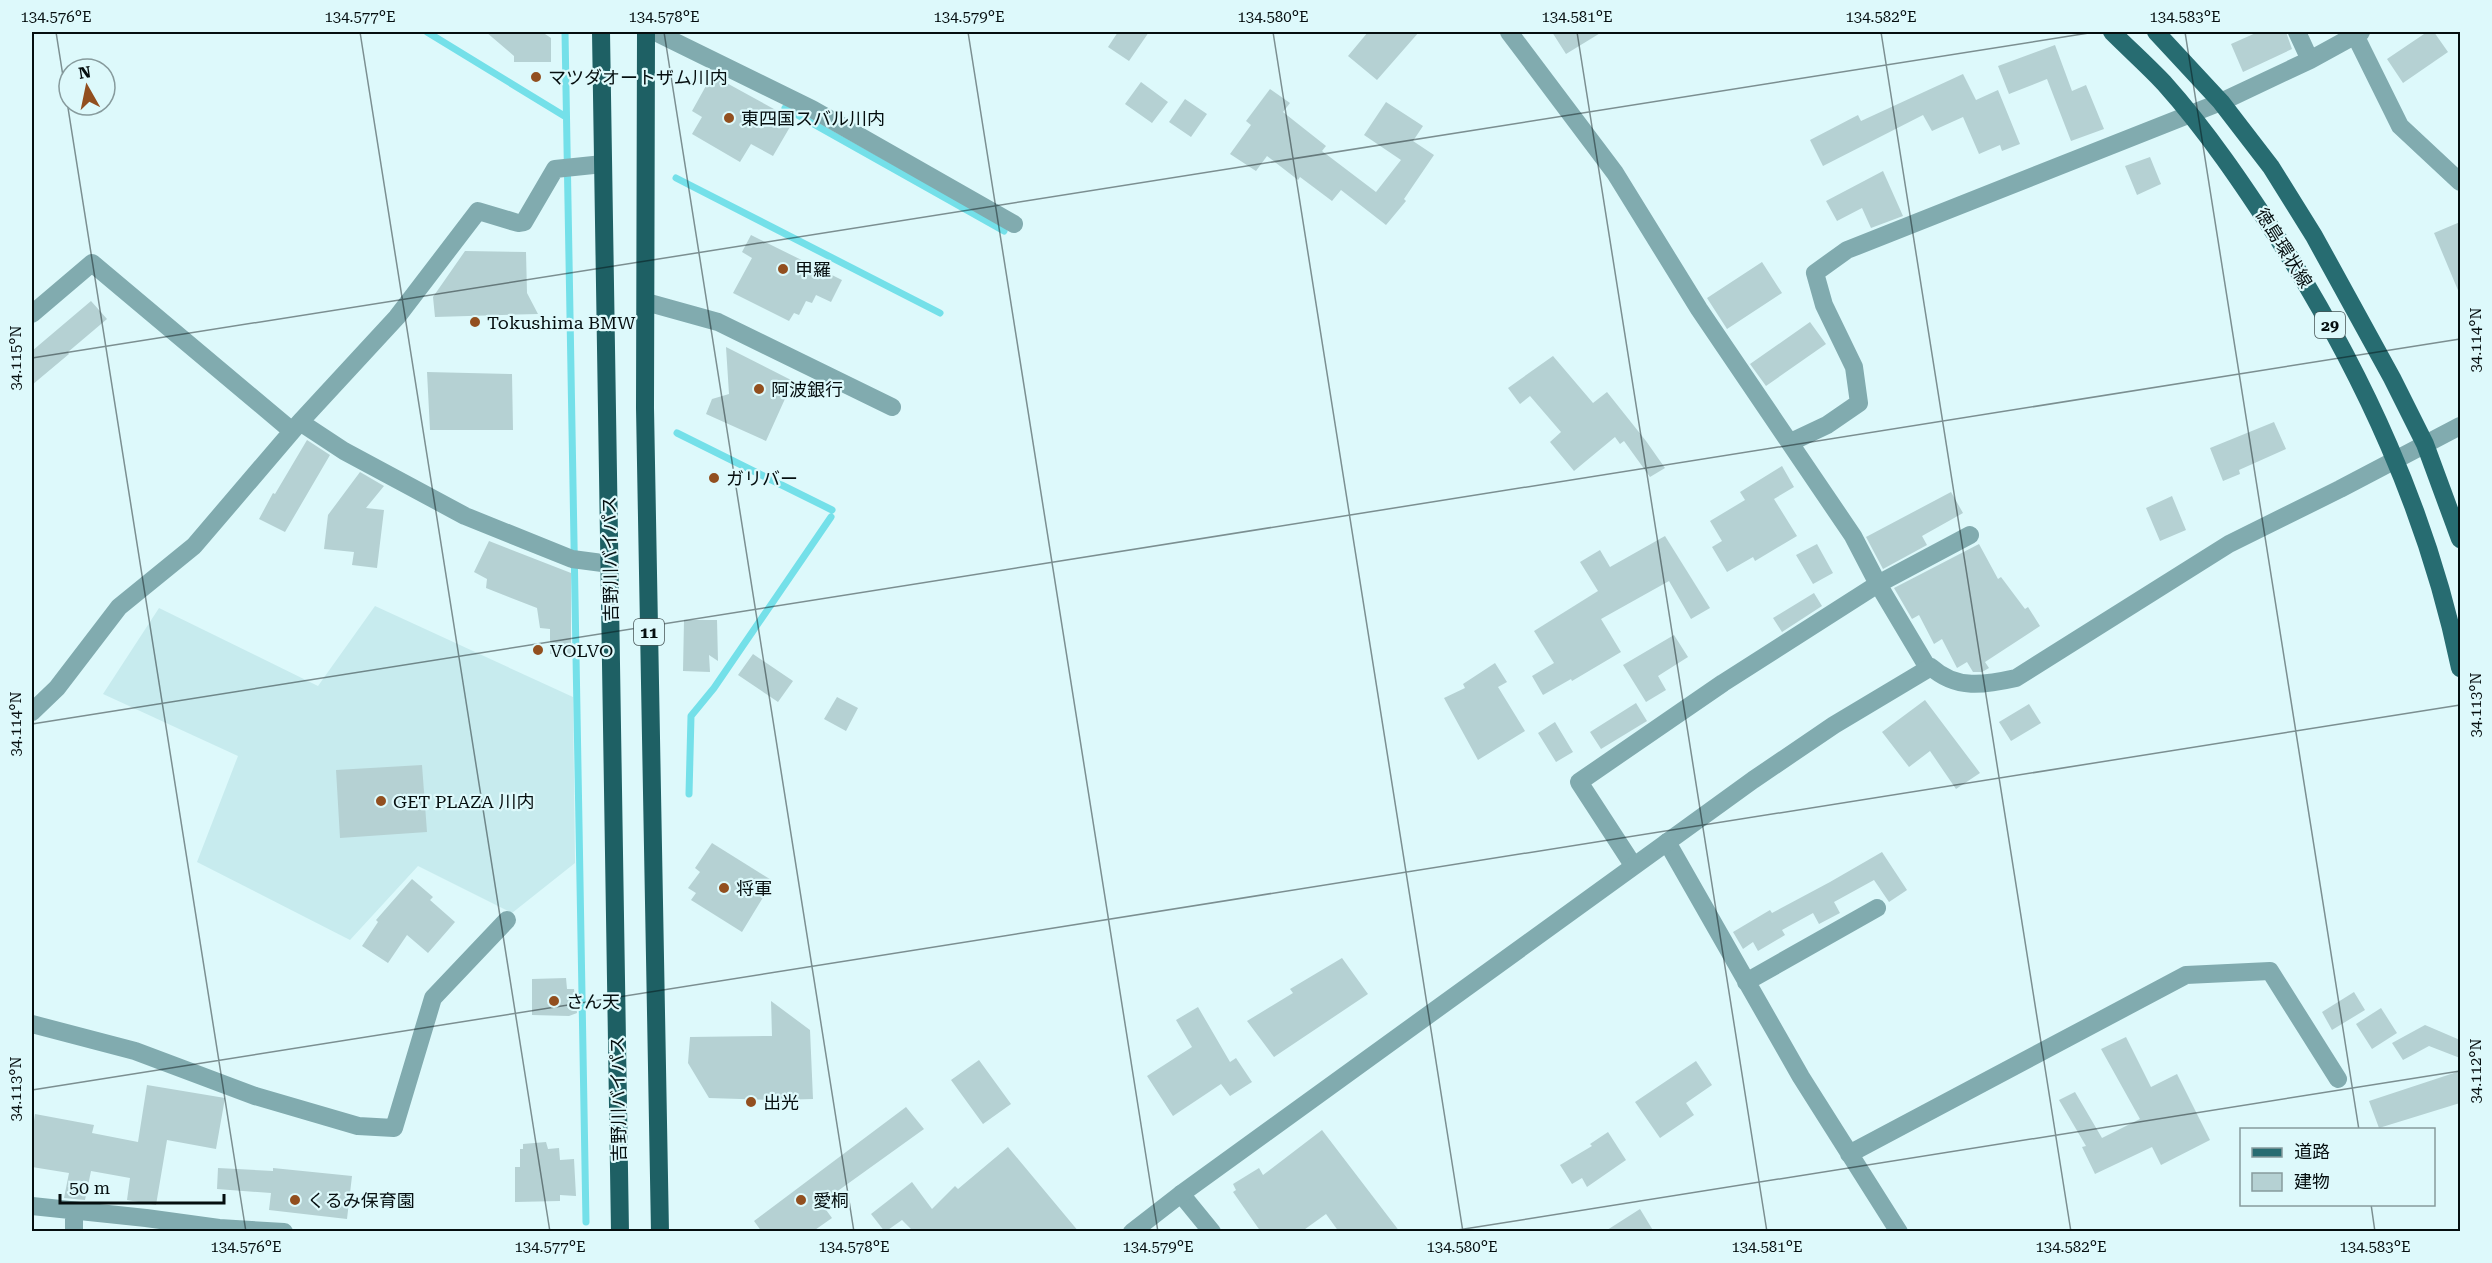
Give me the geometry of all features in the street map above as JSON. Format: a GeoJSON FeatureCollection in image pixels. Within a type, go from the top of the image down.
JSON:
{"type":"FeatureCollection","features":[{"type":"Feature","properties":{"kind":"highway","name":"吉野川バイパス"},"geometry":{"type":"LineString","coordinates":[[601,32],[620,1232]]}},
{"type":"Feature","properties":{"kind":"highway","name":"吉野川バイパス"},"geometry":{"type":"LineString","coordinates":[[646,32],[646,454],[660,1232]]}},
{"type":"Feature","properties":{"kind":"main road","name":"徳島環状線"},"geometry":{"type":"LineString","coordinates":[[2112,32],[2164,83],[2247,189],[2306,283],[2346,353],[2397,460],[2435,568],[2460,668]]}},
{"type":"Feature","properties":{"kind":"main road","name":"徳島環状線"},"geometry":{"type":"LineString","coordinates":[[2156,32],[2221,102],[2271,167],[2314,236],[2392,378],[2425,444],[2460,539]]}},
{"type":"Feature","properties":{"kind":"street"},"geometry":{"type":"LineString","coordinates":[[655,32],[812,109],[1014,224]]}},
{"type":"Feature","properties":{"kind":"street"},"geometry":{"type":"LineString","coordinates":[[1509,32],[1615,173],[1699,309],[1853,536],[1878,584],[1929,668],[1931,667],[1941,676],[1958,683],[1986,685],[2016,678],[2229,543],[2397,460],[2460,426]]}},
{"type":"Feature","properties":{"kind":"street"},"geometry":{"type":"LineString","coordinates":[[2297,32],[2310,60]]}},
{"type":"Feature","properties":{"kind":"street"},"geometry":{"type":"LineString","coordinates":[[1791,442],[1827,425],[1859,403],[1854,367],[1824,305],[1815,273],[1847,250],[2221,102],[2310,60],[2358,33],[2400,126],[2460,182]]}},
{"type":"Feature","properties":{"kind":"street"},"geometry":{"type":"LineString","coordinates":[[32,712],[57,688],[119,607],[194,546],[296,427],[397,316],[478,211],[518,223],[524,222],[555,169],[603,164]]}},
{"type":"Feature","properties":{"kind":"street"},"geometry":{"type":"LineString","coordinates":[[32,314],[92,263],[296,427],[465,516],[576,561],[610,564]]}},
{"type":"Feature","properties":{"kind":"street"},"geometry":{"type":"LineString","coordinates":[[646,302],[718,322],[892,407]]}},
{"type":"Feature","properties":{"kind":"street"},"geometry":{"type":"LineString","coordinates":[[1633,865],[1579,782],[1724,683],[1878,584],[1970,535]]}},
{"type":"Feature","properties":{"kind":"street"},"geometry":{"type":"LineString","coordinates":[[1132,1232],[1633,865],[1834,725],[1929,668]]}},
{"type":"Feature","properties":{"kind":"street"},"geometry":{"type":"LineString","coordinates":[[1667,842],[1746,982],[1899,1232]]}},
{"type":"Feature","properties":{"kind":"street"},"geometry":{"type":"LineString","coordinates":[[1746,982],[1877,908]]}},
{"type":"Feature","properties":{"kind":"street"},"geometry":{"type":"LineString","coordinates":[[32,1024],[135,1052],[255,1096],[358,1126],[394,1128],[433,998],[507,920]]}},
{"type":"Feature","properties":{"kind":"street"},"geometry":{"type":"LineString","coordinates":[[1850,1154],[2186,975],[2270,971],[2338,1079]]}},
{"type":"Feature","properties":{"kind":"street"},"geometry":{"type":"LineString","coordinates":[[1181,1194],[1212,1232]]}},
{"type":"Feature","properties":{"kind":"street"},"geometry":{"type":"LineString","coordinates":[[32,1206],[219,1228],[284,1232]]}},
{"type":"Feature","properties":{"kind":"street"},"geometry":{"type":"LineString","coordinates":[[74,1211],[74,1232]]}},
{"type":"Feature","properties":{"kind":"shaded area"},"geometry":{"type":"Polygon","coordinates":[[[375,606],[573,697],[575,863],[512,913],[418,866],[350,940],[197,862],[238,756],[103,694],[159,608],[318,686],[375,606]]]}},
{"type":"Feature","properties":{"kind":"building"},"geometry":{"type":"Polygon","coordinates":[[[486,32],[542,32],[551,38],[551,62],[514,62],[514,56],[486,32]]]}},
{"type":"Feature","properties":{"kind":"building"},"geometry":{"type":"Polygon","coordinates":[[[1118,32],[1149,32],[1129,61],[1108,47],[1118,32]]]}},
{"type":"Feature","properties":{"kind":"building"},"geometry":{"type":"Polygon","coordinates":[[[1368,32],[1419,32],[1377,80],[1348,56],[1368,32]]]}},
{"type":"Feature","properties":{"kind":"building"},"geometry":{"type":"Polygon","coordinates":[[[1552,32],[1602,32],[1566,54],[1552,32]]]}},
{"type":"Feature","properties":{"kind":"building"},"geometry":{"type":"Polygon","coordinates":[[[2258,32],[2286,32],[2292,49],[2243,72],[2231,44],[2258,32]]]}},
{"type":"Feature","properties":{"kind":"building"},"geometry":{"type":"Polygon","coordinates":[[[2427,32],[2434,32],[2448,52],[2403,83],[2387,59],[2427,32]]]}},
{"type":"Feature","properties":{"kind":"building"},"geometry":{"type":"Polygon","coordinates":[[[2055,45],[2072,91],[2086,85],[2104,129],[2071,141],[2047,79],[2009,94],[1998,66],[2055,45]]]}},
{"type":"Feature","properties":{"kind":"building"},"geometry":{"type":"Polygon","coordinates":[[[1963,74],[1976,100],[1998,90],[2020,144],[2002,151],[2000,145],[1979,154],[1963,117],[1932,131],[1923,115],[1823,166],[1810,140],[1858,115],[1861,121],[1963,74]]]}},
{"type":"Feature","properties":{"kind":"building"},"geometry":{"type":"Polygon","coordinates":[[[712,75],[794,120],[773,156],[751,144],[740,162],[692,134],[702,117],[692,111],[712,75]]]}},
{"type":"Feature","properties":{"kind":"building"},"geometry":{"type":"Polygon","coordinates":[[[1141,82],[1168,102],[1152,123],[1125,104],[1141,82]]]}},
{"type":"Feature","properties":{"kind":"building"},"geometry":{"type":"Polygon","coordinates":[[[1270,89],[1290,103],[1283,112],[1326,146],[1322,151],[1376,192],[1401,160],[1364,135],[1386,102],[1423,126],[1413,141],[1434,155],[1404,199],[1406,201],[1386,225],[1341,190],[1332,201],[1300,177],[1298,180],[1267,156],[1256,171],[1230,154],[1251,125],[1246,121],[1270,89]]]}},
{"type":"Feature","properties":{"kind":"building"},"geometry":{"type":"Polygon","coordinates":[[[1185,99],[1207,114],[1191,137],[1169,122],[1185,99]]]}},
{"type":"Feature","properties":{"kind":"building"},"geometry":{"type":"Polygon","coordinates":[[[2150,157],[2161,184],[2137,195],[2125,166],[2150,157]]]}},
{"type":"Feature","properties":{"kind":"building"},"geometry":{"type":"Polygon","coordinates":[[[1883,171],[1903,216],[1871,228],[1862,208],[1837,221],[1826,201],[1883,171]]]}},
{"type":"Feature","properties":{"kind":"building"},"geometry":{"type":"Polygon","coordinates":[[[2460,222],[2460,295],[2434,233],[2460,222]]]}},
{"type":"Feature","properties":{"kind":"building","name":"甲羅"},"geometry":{"type":"Polygon","coordinates":[[[751,235],[842,280],[831,302],[816,295],[812,303],[806,301],[799,315],[794,313],[789,321],[733,293],[752,258],[742,252],[751,235]]]}},
{"type":"Feature","properties":{"kind":"building"},"geometry":{"type":"Polygon","coordinates":[[[465,251],[526,252],[527,293],[538,314],[435,317],[433,297],[465,251]]]}},
{"type":"Feature","properties":{"kind":"building"},"geometry":{"type":"Polygon","coordinates":[[[1762,262],[1782,293],[1727,329],[1707,298],[1762,262]]]}},
{"type":"Feature","properties":{"kind":"building"},"geometry":{"type":"Polygon","coordinates":[[[91,301],[107,319],[32,385],[32,351],[91,301]]]}},
{"type":"Feature","properties":{"kind":"building"},"geometry":{"type":"Polygon","coordinates":[[[1810,322],[1826,344],[1766,386],[1750,364],[1810,322]]]}},
{"type":"Feature","properties":{"kind":"building","name":"阿波銀行"},"geometry":{"type":"Polygon","coordinates":[[[726,347],[793,381],[766,441],[706,414],[712,399],[729,394],[726,347]]]}},
{"type":"Feature","properties":{"kind":"building"},"geometry":{"type":"Polygon","coordinates":[[[1553,356],[1593,403],[1607,392],[1665,468],[1650,477],[1624,441],[1620,444],[1615,437],[1574,471],[1550,442],[1561,432],[1530,396],[1520,404],[1508,388],[1553,356]]]}},
{"type":"Feature","properties":{"kind":"building"},"geometry":{"type":"Polygon","coordinates":[[[427,372],[512,374],[513,430],[430,430],[427,372]]]}},
{"type":"Feature","properties":{"kind":"building"},"geometry":{"type":"Polygon","coordinates":[[[2274,422],[2286,449],[2239,470],[2240,474],[2223,481],[2210,448],[2274,422]]]}},
{"type":"Feature","properties":{"kind":"building"},"geometry":{"type":"Polygon","coordinates":[[[307,440],[330,455],[285,532],[259,519],[307,440]]]}},
{"type":"Feature","properties":{"kind":"building"},"geometry":{"type":"Polygon","coordinates":[[[1782,466],[1794,487],[1774,499],[1797,536],[1755,561],[1753,557],[1727,572],[1712,547],[1722,541],[1710,521],[1745,500],[1740,492],[1782,466]]]}},
{"type":"Feature","properties":{"kind":"building"},"geometry":{"type":"Polygon","coordinates":[[[360,472],[384,486],[366,508],[384,510],[377,568],[352,565],[354,552],[324,549],[328,515],[360,472]]]}},
{"type":"Feature","properties":{"kind":"building"},"geometry":{"type":"Polygon","coordinates":[[[1951,492],[1963,513],[1922,536],[1927,545],[1883,569],[1866,537],[1951,492]]]}},
{"type":"Feature","properties":{"kind":"building"},"geometry":{"type":"Polygon","coordinates":[[[2172,496],[2186,530],[2160,541],[2146,508],[2172,496]]]}},
{"type":"Feature","properties":{"kind":"building"},"geometry":{"type":"Polygon","coordinates":[[[1665,536],[1710,608],[1691,619],[1669,581],[1601,619],[1621,652],[1543,695],[1532,676],[1554,663],[1534,631],[1598,591],[1580,562],[1600,550],[1610,567],[1665,536]]]}},
{"type":"Feature","properties":{"kind":"building"},"geometry":{"type":"Polygon","coordinates":[[[489,541],[571,573],[571,655],[550,654],[550,629],[540,628],[537,608],[486,588],[487,579],[474,572],[489,541]]]}},
{"type":"Feature","properties":{"kind":"building"},"geometry":{"type":"Polygon","coordinates":[[[1817,544],[1833,573],[1813,584],[1796,555],[1817,544]]]}},
{"type":"Feature","properties":{"kind":"building"},"geometry":{"type":"Polygon","coordinates":[[[1979,544],[1998,579],[2001,577],[2025,609],[2028,607],[2040,626],[1985,662],[1989,668],[1982,672],[1973,672],[1967,662],[1957,668],[1942,639],[1934,644],[1919,615],[1912,619],[1894,588],[1979,544]]]}},
{"type":"Feature","properties":{"kind":"building"},"geometry":{"type":"Polygon","coordinates":[[[1814,593],[1822,606],[1782,632],[1773,618],[1814,593]]]}},
{"type":"Feature","properties":{"kind":"building"},"geometry":{"type":"Polygon","coordinates":[[[684,620],[717,620],[718,661],[709,655],[710,672],[683,671],[684,620]]]}},
{"type":"Feature","properties":{"kind":"building"},"geometry":{"type":"Polygon","coordinates":[[[1674,635],[1688,657],[1658,676],[1666,690],[1646,702],[1623,665],[1674,635]]]}},
{"type":"Feature","properties":{"kind":"building"},"geometry":{"type":"Polygon","coordinates":[[[753,654],[793,681],[778,702],[738,675],[753,654]]]}},
{"type":"Feature","properties":{"kind":"building"},"geometry":{"type":"Polygon","coordinates":[[[1495,663],[1507,682],[1498,687],[1525,731],[1478,760],[1444,698],[1465,688],[1463,684],[1495,663]]]}},
{"type":"Feature","properties":{"kind":"building"},"geometry":{"type":"Polygon","coordinates":[[[837,697],[858,708],[846,731],[824,719],[837,697]]]}},
{"type":"Feature","properties":{"kind":"building"},"geometry":{"type":"Polygon","coordinates":[[[1925,700],[1980,773],[1956,789],[1930,751],[1909,767],[1882,732],[1925,700]]]}},
{"type":"Feature","properties":{"kind":"building"},"geometry":{"type":"Polygon","coordinates":[[[1636,703],[1647,721],[1601,749],[1590,732],[1636,703]]]}},
{"type":"Feature","properties":{"kind":"building"},"geometry":{"type":"Polygon","coordinates":[[[2029,704],[2041,723],[2011,741],[1999,722],[2029,704]]]}},
{"type":"Feature","properties":{"kind":"building"},"geometry":{"type":"Polygon","coordinates":[[[1555,722],[1573,752],[1556,762],[1538,733],[1555,722]]]}},
{"type":"Feature","properties":{"kind":"building","name":"GET PLAZA 川内"},"geometry":{"type":"Polygon","coordinates":[[[422,765],[427,832],[340,838],[336,770],[422,765]]]}},
{"type":"Feature","properties":{"kind":"building"},"geometry":{"type":"Polygon","coordinates":[[[712,843],[773,881],[742,932],[691,900],[696,893],[688,888],[700,872],[695,868],[712,843]]]}},
{"type":"Feature","properties":{"kind":"building"},"geometry":{"type":"Polygon","coordinates":[[[1882,852],[1907,890],[1889,902],[1874,880],[1834,902],[1840,913],[1819,924],[1813,913],[1782,930],[1785,935],[1758,951],[1753,942],[1743,949],[1733,932],[1770,910],[1772,913],[1882,852]]]}},
{"type":"Feature","properties":{"kind":"building"},"geometry":{"type":"Polygon","coordinates":[[[412,879],[433,897],[430,900],[455,922],[428,953],[407,935],[388,963],[362,946],[378,922],[376,920],[412,879]]]}},
{"type":"Feature","properties":{"kind":"building"},"geometry":{"type":"Polygon","coordinates":[[[1342,958],[1368,994],[1274,1057],[1247,1021],[1293,993],[1290,989],[1342,958]]]}},
{"type":"Feature","properties":{"kind":"building","name":"さん天"},"geometry":{"type":"Polygon","coordinates":[[[566,978],[567,989],[574,989],[577,1013],[569,1016],[532,1015],[532,979],[566,978]]]}},
{"type":"Feature","properties":{"kind":"building"},"geometry":{"type":"Polygon","coordinates":[[[2354,992],[2365,1010],[2332,1030],[2322,1012],[2354,992]]]}},
{"type":"Feature","properties":{"kind":"building"},"geometry":{"type":"Polygon","coordinates":[[[771,1001],[810,1030],[813,1099],[709,1098],[688,1063],[690,1037],[772,1036],[771,1001]]]}},
{"type":"Feature","properties":{"kind":"building"},"geometry":{"type":"Polygon","coordinates":[[[1198,1007],[1230,1062],[1236,1058],[1252,1082],[1230,1096],[1221,1084],[1173,1116],[1147,1076],[1192,1047],[1176,1020],[1198,1007]]]}},
{"type":"Feature","properties":{"kind":"building"},"geometry":{"type":"Polygon","coordinates":[[[2381,1008],[2397,1033],[2372,1049],[2356,1024],[2381,1008]]]}},
{"type":"Feature","properties":{"kind":"building"},"geometry":{"type":"Polygon","coordinates":[[[2425,1025],[2460,1040],[2460,1058],[2429,1046],[2403,1060],[2392,1043],[2425,1025]]]}},
{"type":"Feature","properties":{"kind":"building"},"geometry":{"type":"Polygon","coordinates":[[[2126,1037],[2151,1087],[2177,1074],[2210,1140],[2161,1165],[2152,1147],[2095,1174],[2082,1147],[2086,1146],[2059,1100],[2075,1092],[2102,1138],[2140,1119],[2101,1049],[2126,1037]]]}},
{"type":"Feature","properties":{"kind":"building"},"geometry":{"type":"Polygon","coordinates":[[[979,1060],[1011,1104],[983,1124],[951,1080],[979,1060]]]}},
{"type":"Feature","properties":{"kind":"building"},"geometry":{"type":"Polygon","coordinates":[[[1696,1061],[1712,1085],[1686,1103],[1694,1115],[1660,1138],[1635,1102],[1696,1061]]]}},
{"type":"Feature","properties":{"kind":"building"},"geometry":{"type":"Polygon","coordinates":[[[2460,1071],[2460,1103],[2379,1128],[2369,1101],[2460,1071]]]}},
{"type":"Feature","properties":{"kind":"building"},"geometry":{"type":"Polygon","coordinates":[[[147,1085],[225,1098],[216,1149],[167,1140],[156,1205],[127,1200],[130,1178],[91,1171],[85,1200],[64,1198],[69,1173],[32,1167],[32,1135],[35,1114],[94,1125],[92,1133],[138,1142],[147,1085]]]}},
{"type":"Feature","properties":{"kind":"building"},"geometry":{"type":"Polygon","coordinates":[[[906,1107],[924,1129],[821,1203],[832,1218],[812,1232],[762,1232],[754,1221],[906,1107]]]}},
{"type":"Feature","properties":{"kind":"building"},"geometry":{"type":"Polygon","coordinates":[[[1322,1130],[1400,1232],[1339,1232],[1326,1214],[1301,1232],[1261,1232],[1233,1192],[1236,1190],[1233,1184],[1259,1168],[1263,1175],[1322,1130]]]}},
{"type":"Feature","properties":{"kind":"building"},"geometry":{"type":"Polygon","coordinates":[[[1608,1132],[1626,1160],[1587,1187],[1582,1178],[1572,1184],[1560,1165],[1592,1146],[1590,1144],[1608,1132]]]}},
{"type":"Feature","properties":{"kind":"building"},"geometry":{"type":"Polygon","coordinates":[[[546,1142],[548,1149],[559,1148],[560,1160],[574,1159],[576,1196],[560,1195],[560,1201],[515,1202],[515,1167],[520,1167],[520,1149],[523,1149],[523,1144],[546,1142]]]}},
{"type":"Feature","properties":{"kind":"building"},"geometry":{"type":"Polygon","coordinates":[[[1008,1147],[1079,1232],[914,1232],[902,1220],[885,1232],[871,1214],[912,1182],[932,1209],[955,1186],[958,1189],[1008,1147]]]}},
{"type":"Feature","properties":{"kind":"building"},"geometry":{"type":"Polygon","coordinates":[[[218,1168],[273,1171],[273,1168],[352,1176],[347,1219],[269,1210],[271,1193],[217,1189],[218,1168]]]}},
{"type":"Feature","properties":{"kind":"building"},"geometry":{"type":"Polygon","coordinates":[[[1640,1209],[1654,1232],[1604,1232],[1640,1209]]]}},
{"type":"Feature","properties":{"kind":"waterway"},"geometry":{"type":"LineString","coordinates":[[427,32],[566,117]]}},
{"type":"Feature","properties":{"kind":"waterway"},"geometry":{"type":"LineString","coordinates":[[565,32],[586,1222]]}},
{"type":"Feature","properties":{"kind":"waterway"},"geometry":{"type":"LineString","coordinates":[[785,108],[1004,231]]}},
{"type":"Feature","properties":{"kind":"waterway"},"geometry":{"type":"LineString","coordinates":[[676,178],[940,313]]}},
{"type":"Feature","properties":{"kind":"waterway"},"geometry":{"type":"LineString","coordinates":[[677,433],[832,510]]}},
{"type":"Feature","properties":{"kind":"waterway"},"geometry":{"type":"LineString","coordinates":[[689,794],[691,716],[714,688],[831,517]]}},
{"type":"Feature","properties":{"kind":"place","name":"マツダオートザム川内"},"geometry":{"type":"Point","coordinates":[536,77]}},
{"type":"Feature","properties":{"kind":"place","name":"東四国スバル川内"},"geometry":{"type":"Point","coordinates":[729,118]}},
{"type":"Feature","properties":{"kind":"place","name":"甲羅"},"geometry":{"type":"Point","coordinates":[783,269]}},
{"type":"Feature","properties":{"kind":"place","name":"Tokushima BMW"},"geometry":{"type":"Point","coordinates":[475,322]}},
{"type":"Feature","properties":{"kind":"place","name":"阿波銀行"},"geometry":{"type":"Point","coordinates":[759,389]}},
{"type":"Feature","properties":{"kind":"place","name":"ガリバー"},"geometry":{"type":"Point","coordinates":[714,478]}},
{"type":"Feature","properties":{"kind":"place","name":"VOLVO"},"geometry":{"type":"Point","coordinates":[538,650]}},
{"type":"Feature","properties":{"kind":"place","name":"GET PLAZA 川内"},"geometry":{"type":"Point","coordinates":[381,801]}},
{"type":"Feature","properties":{"kind":"place","name":"将軍"},"geometry":{"type":"Point","coordinates":[724,888]}},
{"type":"Feature","properties":{"kind":"place","name":"さん天"},"geometry":{"type":"Point","coordinates":[554,1001]}},
{"type":"Feature","properties":{"kind":"place","name":"出光"},"geometry":{"type":"Point","coordinates":[751,1102]}},
{"type":"Feature","properties":{"kind":"place","name":"くるみ保育園"},"geometry":{"type":"Point","coordinates":[295,1200]}},
{"type":"Feature","properties":{"kind":"place","name":"愛桐"},"geometry":{"type":"Point","coordinates":[801,1200]}}]}
